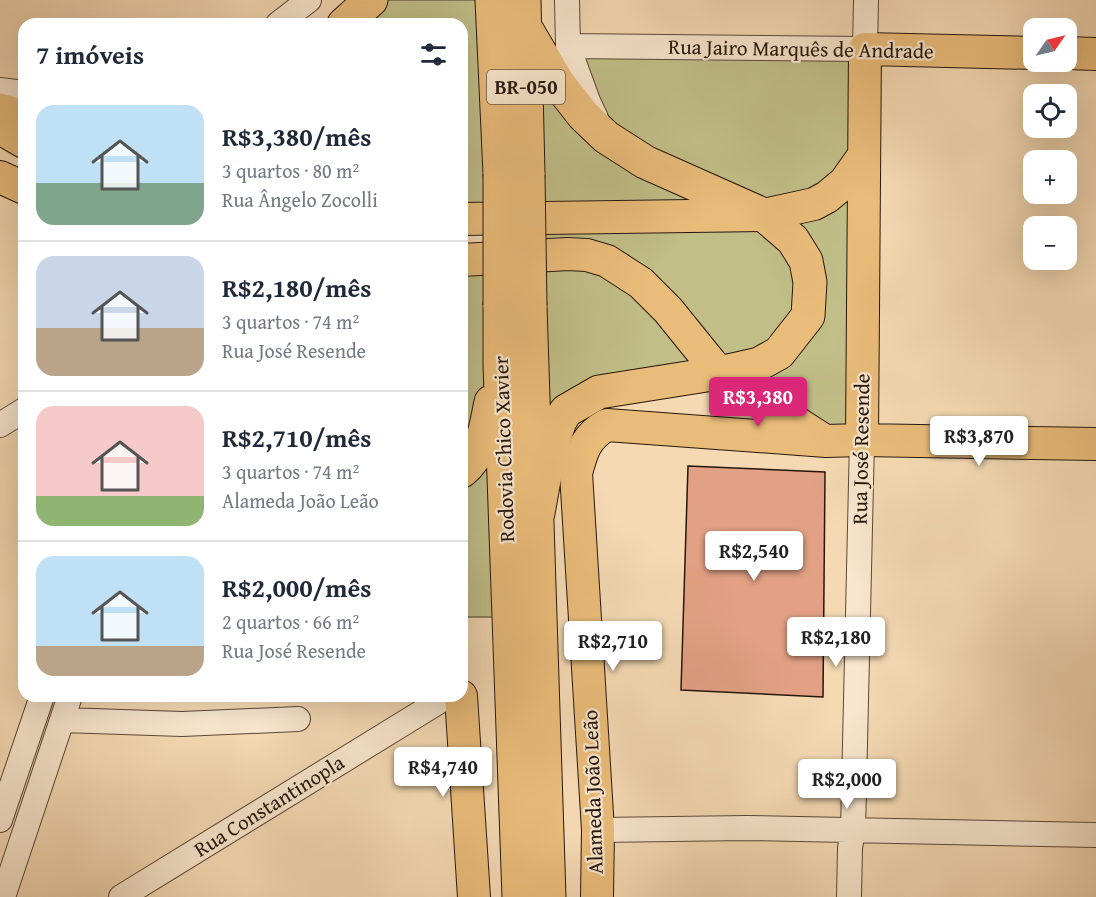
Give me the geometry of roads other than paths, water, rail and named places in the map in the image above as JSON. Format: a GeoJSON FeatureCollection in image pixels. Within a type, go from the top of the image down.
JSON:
{"type":"FeatureCollection","features":[{"type":"Feature","properties":{"kind":"highway"},"geometry":{"type":"LineString","coordinates":[[352,18],[371,0]]}},
{"type":"Feature","properties":{"kind":"highway","name":"Rodovia Chico Xavier"},"geometry":{"type":"LineString","coordinates":[[492,0],[514,174]]}},
{"type":"Feature","properties":{"kind":"highway"},"geometry":{"type":"LineString","coordinates":[[524,14],[558,83],[583,115],[606,137],[645,162],[764,215],[793,240],[806,261],[810,282],[808,316],[780,353],[759,364],[719,373],[599,392],[566,411],[549,452],[538,513]]}},
{"type":"Feature","properties":{"kind":"highway","name":"Rodovia Chico Xavier"},"geometry":{"type":"LineString","coordinates":[[524,14],[514,174],[515,305],[538,513],[549,897]]}},
{"type":"Feature","properties":{"kind":"highway"},"geometry":{"type":"LineString","coordinates":[[0,110],[18,115]]}},
{"type":"Feature","properties":{"kind":"highway","name":"Rodovia Chico Xavier"},"geometry":{"type":"LineString","coordinates":[[515,305],[500,365],[519,897]]}},
{"type":"Feature","properties":{"kind":"highway"},"geometry":{"type":"LineString","coordinates":[[468,466],[481,443],[500,365]]}},
{"type":"Feature","properties":{"kind":"main road","name":"Rua Jairo Marquês de Andrade"},"geometry":{"type":"LineString","coordinates":[[866,49],[1023,53]]}},
{"type":"Feature","properties":{"kind":"main road","name":"Rua José Resende"},"geometry":{"type":"LineString","coordinates":[[862,440],[866,49]]}},
{"type":"Feature","properties":{"kind":"main road"},"geometry":{"type":"LineString","coordinates":[[1077,53],[1096,54]]}},
{"type":"Feature","properties":{"kind":"main road"},"geometry":{"type":"LineString","coordinates":[[0,128],[18,138]]}},
{"type":"Feature","properties":{"kind":"main road"},"geometry":{"type":"LineString","coordinates":[[468,219],[764,215],[814,204],[827,197],[845,182],[864,156]]}},
{"type":"Feature","properties":{"kind":"main road"},"geometry":{"type":"LineString","coordinates":[[0,177],[18,185]]}},
{"type":"Feature","properties":{"kind":"main road"},"geometry":{"type":"LineString","coordinates":[[468,260],[568,254],[587,255],[607,261],[641,283],[668,310],[719,373],[826,441],[1096,444]]}},
{"type":"Feature","properties":{"kind":"main road","name":"Alameda João Leão"},"geometry":{"type":"LineString","coordinates":[[597,897],[598,830],[576,473],[582,451],[589,437],[607,425],[826,441]]}},
{"type":"Feature","properties":{"kind":"main road"},"geometry":{"type":"LineString","coordinates":[[461,702],[474,897]]}},
{"type":"Feature","properties":{"kind":"street"},"geometry":{"type":"LineString","coordinates":[[286,18],[309,0]]}},
{"type":"Feature","properties":{"kind":"street"},"geometry":{"type":"LineString","coordinates":[[567,0],[568,46],[588,100],[606,137]]}},
{"type":"Feature","properties":{"kind":"street","name":"Rua José Resende"},"geometry":{"type":"LineString","coordinates":[[866,0],[866,49]]}},
{"type":"Feature","properties":{"kind":"street","name":"Rua Jairo Marquês de Andrade"},"geometry":{"type":"LineString","coordinates":[[568,46],[866,49]]}},
{"type":"Feature","properties":{"kind":"street"},"geometry":{"type":"LineString","coordinates":[[0,90],[18,92]]}},
{"type":"Feature","properties":{"kind":"street"},"geometry":{"type":"LineString","coordinates":[[0,425],[18,414]]}},
{"type":"Feature","properties":{"kind":"street","name":"Rua José Resende"},"geometry":{"type":"LineString","coordinates":[[849,897],[850,848],[853,831],[862,440]]}},
{"type":"Feature","properties":{"kind":"street"},"geometry":{"type":"LineString","coordinates":[[0,820],[40,702]]}},
{"type":"Feature","properties":{"kind":"street"},"geometry":{"type":"LineString","coordinates":[[3,897],[68,702]]}},
{"type":"Feature","properties":{"kind":"street","name":"Rua Constantinopla"},"geometry":{"type":"LineString","coordinates":[[121,897],[438,702]]}},
{"type":"Feature","properties":{"kind":"street"},"geometry":{"type":"LineString","coordinates":[[62,720],[182,724],[298,719]]}},
{"type":"Feature","properties":{"kind":"street"},"geometry":{"type":"LineString","coordinates":[[29,735],[54,745]]}},
{"type":"Feature","properties":{"kind":"street"},"geometry":{"type":"LineString","coordinates":[[598,830],[747,828],[1096,835]]}}]}
